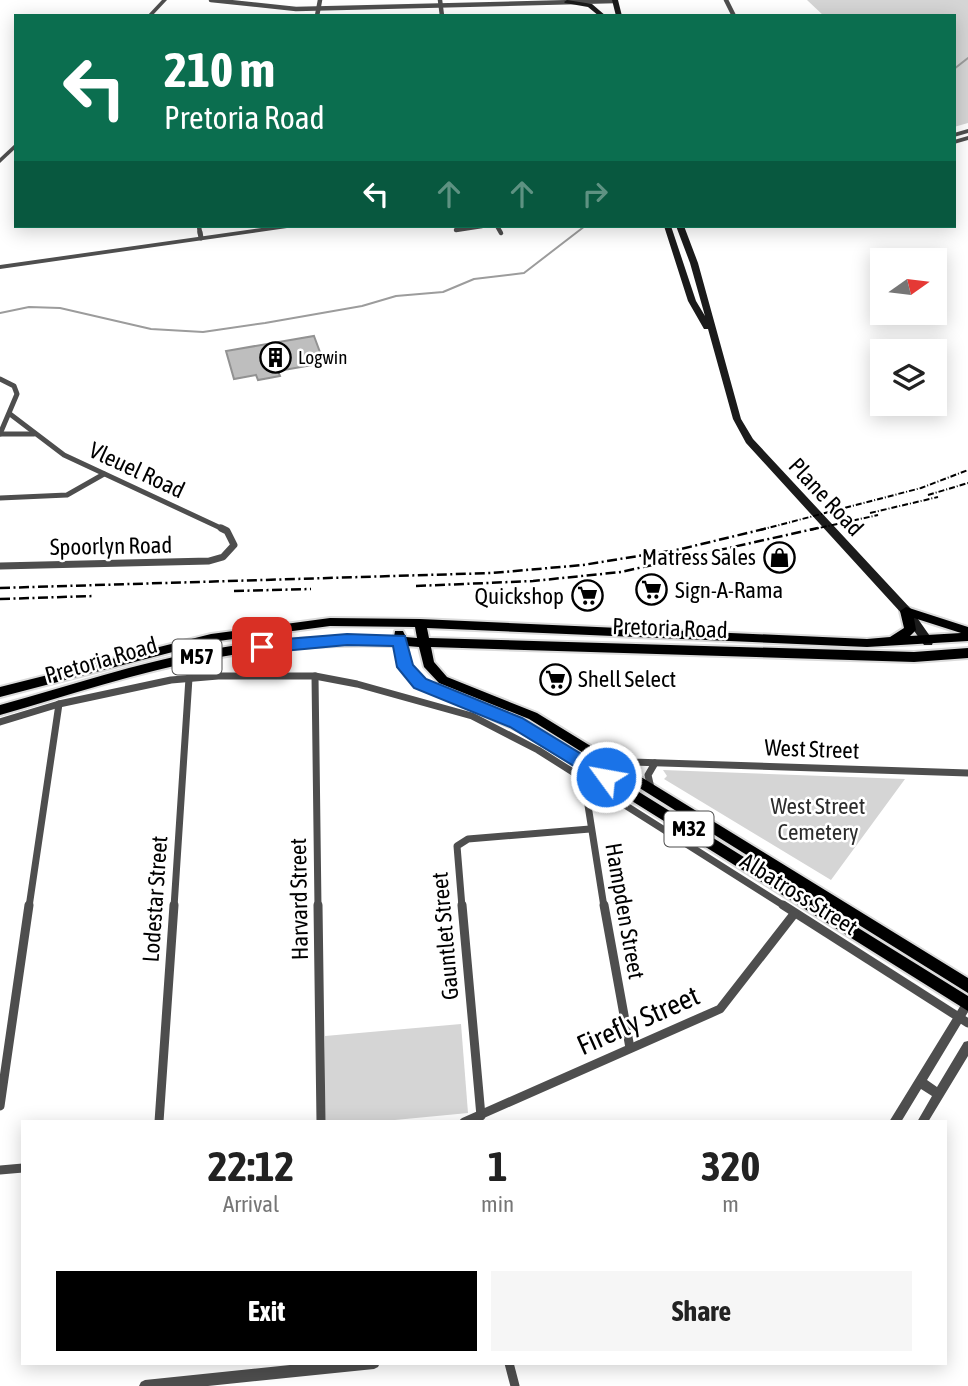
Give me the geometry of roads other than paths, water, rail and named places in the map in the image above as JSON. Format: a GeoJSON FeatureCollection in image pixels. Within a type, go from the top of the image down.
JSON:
{"type":"FeatureCollection","features":[{"type":"Feature","properties":{"kind":"main road"},"geometry":{"type":"LineString","coordinates":[[567,2],[590,5],[601,14]]}},
{"type":"Feature","properties":{"kind":"main road","name":"Plane Road"},"geometry":{"type":"LineString","coordinates":[[668,228],[692,301],[708,329],[720,363]]}},
{"type":"Feature","properties":{"kind":"main road"},"geometry":{"type":"LineString","coordinates":[[680,228],[685,264]]}},
{"type":"Feature","properties":{"kind":"main road","name":"Plane Road"},"geometry":{"type":"LineString","coordinates":[[681,228],[694,263],[737,419],[749,441],[907,612],[928,642]]}},
{"type":"Feature","properties":{"kind":"main road"},"geometry":{"type":"LineString","coordinates":[[886,643],[900,639],[910,630],[907,612],[968,631]]}},
{"type":"Feature","properties":{"kind":"main road","name":"Pretoria Road"},"geometry":{"type":"LineString","coordinates":[[0,692],[211,638],[287,625],[397,622],[615,634],[886,643],[968,637]]}},
{"type":"Feature","properties":{"kind":"main road","name":"M32"},"geometry":{"type":"LineString","coordinates":[[397,622],[405,667],[420,683],[440,694],[527,729],[968,1004]]}},
{"type":"Feature","properties":{"kind":"main road"},"geometry":{"type":"LineString","coordinates":[[420,623],[429,664]]}},
{"type":"Feature","properties":{"kind":"main road"},"geometry":{"type":"LineString","coordinates":[[610,647],[615,634]]}},
{"type":"Feature","properties":{"kind":"main road","name":"Pretoria Road"},"geometry":{"type":"LineString","coordinates":[[0,710],[161,664],[288,643],[400,640],[914,657],[968,653]]}},
{"type":"Feature","properties":{"kind":"main road"},"geometry":{"type":"LineString","coordinates":[[429,664],[433,652],[446,642]]}},
{"type":"Feature","properties":{"kind":"main road"},"geometry":{"type":"LineString","coordinates":[[914,657],[926,651],[928,642],[968,653]]}},
{"type":"Feature","properties":{"kind":"main road","name":"M32"},"geometry":{"type":"LineString","coordinates":[[429,664],[443,680],[508,704],[598,756],[968,986]]}},
{"type":"Feature","properties":{"kind":"street"},"geometry":{"type":"LineString","coordinates":[[151,14],[165,0]]}},
{"type":"Feature","properties":{"kind":"street"},"geometry":{"type":"LineString","coordinates":[[211,0],[286,9],[441,3],[615,1]]}},
{"type":"Feature","properties":{"kind":"street"},"geometry":{"type":"LineString","coordinates":[[318,14],[320,0]]}},
{"type":"Feature","properties":{"kind":"street"},"geometry":{"type":"LineString","coordinates":[[0,161],[14,147]]}},
{"type":"Feature","properties":{"kind":"street"},"geometry":{"type":"LineString","coordinates":[[198,228],[201,238]]}},
{"type":"Feature","properties":{"kind":"street"},"geometry":{"type":"LineString","coordinates":[[0,267],[273,228]]}},
{"type":"Feature","properties":{"kind":"street"},"geometry":{"type":"LineString","coordinates":[[456,230],[469,228]]}},
{"type":"Feature","properties":{"kind":"street"},"geometry":{"type":"LineString","coordinates":[[498,228],[501,233]]}},
{"type":"Feature","properties":{"kind":"street"},"geometry":{"type":"LineString","coordinates":[[0,379],[17,391],[0,434],[35,434]]}},
{"type":"Feature","properties":{"kind":"street","name":"Vleuel Road"},"geometry":{"type":"LineString","coordinates":[[10,414],[64,455],[227,531],[234,545],[223,557]]}},
{"type":"Feature","properties":{"kind":"street"},"geometry":{"type":"LineString","coordinates":[[0,498],[72,495],[86,489],[104,474]]}},
{"type":"Feature","properties":{"kind":"street","name":"Spoorlyn Road"},"geometry":{"type":"LineString","coordinates":[[0,566],[202,561],[223,557]]}},
{"type":"Feature","properties":{"kind":"street","name":"Albatross Street"},"geometry":{"type":"LineString","coordinates":[[0,722],[59,704],[189,678],[315,676],[358,684],[480,719],[538,750],[963,1020]]}},
{"type":"Feature","properties":{"kind":"street","name":"Harvard Street"},"geometry":{"type":"LineString","coordinates":[[315,676],[321,1120]]}},
{"type":"Feature","properties":{"kind":"street","name":"Lodestar Street"},"geometry":{"type":"LineString","coordinates":[[159,1120],[189,678]]}},
{"type":"Feature","properties":{"kind":"street"},"geometry":{"type":"LineString","coordinates":[[0,1106],[59,704]]}},
{"type":"Feature","properties":{"kind":"street","name":"West Street"},"geometry":{"type":"LineString","coordinates":[[598,756],[655,763],[968,773]]}},
{"type":"Feature","properties":{"kind":"street"},"geometry":{"type":"LineString","coordinates":[[654,793],[648,778],[655,763]]}},
{"type":"Feature","properties":{"kind":"street","name":"Hampden Street"},"geometry":{"type":"LineString","coordinates":[[584,780],[590,829],[630,1048]]}},
{"type":"Feature","properties":{"kind":"street","name":"Gauntlet Street"},"geometry":{"type":"LineString","coordinates":[[481,1116],[457,846],[468,839],[590,829]]}},
{"type":"Feature","properties":{"kind":"street","name":"Firefly Street"},"geometry":{"type":"LineString","coordinates":[[470,1120],[726,1005],[794,914]]}},
{"type":"Feature","properties":{"kind":"street"},"geometry":{"type":"LineString","coordinates":[[895,1120],[919,1081],[963,1020],[968,1004]]}},
{"type":"Feature","properties":{"kind":"street"},"geometry":{"type":"LineString","coordinates":[[923,1120],[968,1046]]}},
{"type":"Feature","properties":{"kind":"street"},"geometry":{"type":"LineString","coordinates":[[919,1081],[939,1094]]}},
{"type":"Feature","properties":{"kind":"street"},"geometry":{"type":"LineString","coordinates":[[0,1170],[21,1168]]}},
{"type":"Feature","properties":{"kind":"street"},"geometry":{"type":"LineString","coordinates":[[510,1365],[515,1386]]}},
{"type":"Feature","properties":{"kind":"street"},"geometry":{"type":"LineString","coordinates":[[145,1386],[324,1366]]}},
{"type":"Feature","properties":{"kind":"waterway"},"geometry":{"type":"LineString","coordinates":[[956,67],[968,58]]}},
{"type":"Feature","properties":{"kind":"waterway"},"geometry":{"type":"LineString","coordinates":[[0,313],[29,307],[60,308],[151,329],[203,332],[265,323],[362,306],[396,296],[443,292],[474,279],[524,273],[582,228]]}},
{"type":"Feature","properties":{"kind":"railway"},"geometry":{"type":"LineString","coordinates":[[764,529],[921,488],[968,470]]}},
{"type":"Feature","properties":{"kind":"railway"},"geometry":{"type":"LineString","coordinates":[[928,495],[968,483]]}},
{"type":"Feature","properties":{"kind":"railway"},"geometry":{"type":"LineString","coordinates":[[870,513],[938,497]]}},
{"type":"Feature","properties":{"kind":"railway"},"geometry":{"type":"LineString","coordinates":[[810,530],[878,515]]}},
{"type":"Feature","properties":{"kind":"railway"},"geometry":{"type":"LineString","coordinates":[[764,529],[768,528]]}},
{"type":"Feature","properties":{"kind":"railway"},"geometry":{"type":"LineString","coordinates":[[416,586],[533,581],[621,572],[818,528]]}},
{"type":"Feature","properties":{"kind":"railway"},"geometry":{"type":"LineString","coordinates":[[0,588],[492,573],[583,565],[681,549],[764,529]]}},
{"type":"Feature","properties":{"kind":"railway"},"geometry":{"type":"LineString","coordinates":[[234,591],[311,589]]}},
{"type":"Feature","properties":{"kind":"railway"},"geometry":{"type":"LineString","coordinates":[[0,599],[94,596]]}},
{"type":"Feature","properties":{"kind":"place","name":"Logwin"},"geometry":{"type":"Point","coordinates":[275,357]}},
{"type":"Feature","properties":{"kind":"place","name":"Matress Sales"},"geometry":{"type":"Point","coordinates":[779,557]}},
{"type":"Feature","properties":{"kind":"place","name":"Sign-A-Rama"},"geometry":{"type":"Point","coordinates":[652,590]}},
{"type":"Feature","properties":{"kind":"place","name":"Quickshop"},"geometry":{"type":"Point","coordinates":[587,596]}},
{"type":"Feature","properties":{"kind":"place","name":"Shell Select"},"geometry":{"type":"Point","coordinates":[555,679]}},
{"type":"Feature","properties":{"kind":"park label","name":"West Street Cemetery"},"geometry":{"type":"Point","coordinates":[818,819]}}]}
